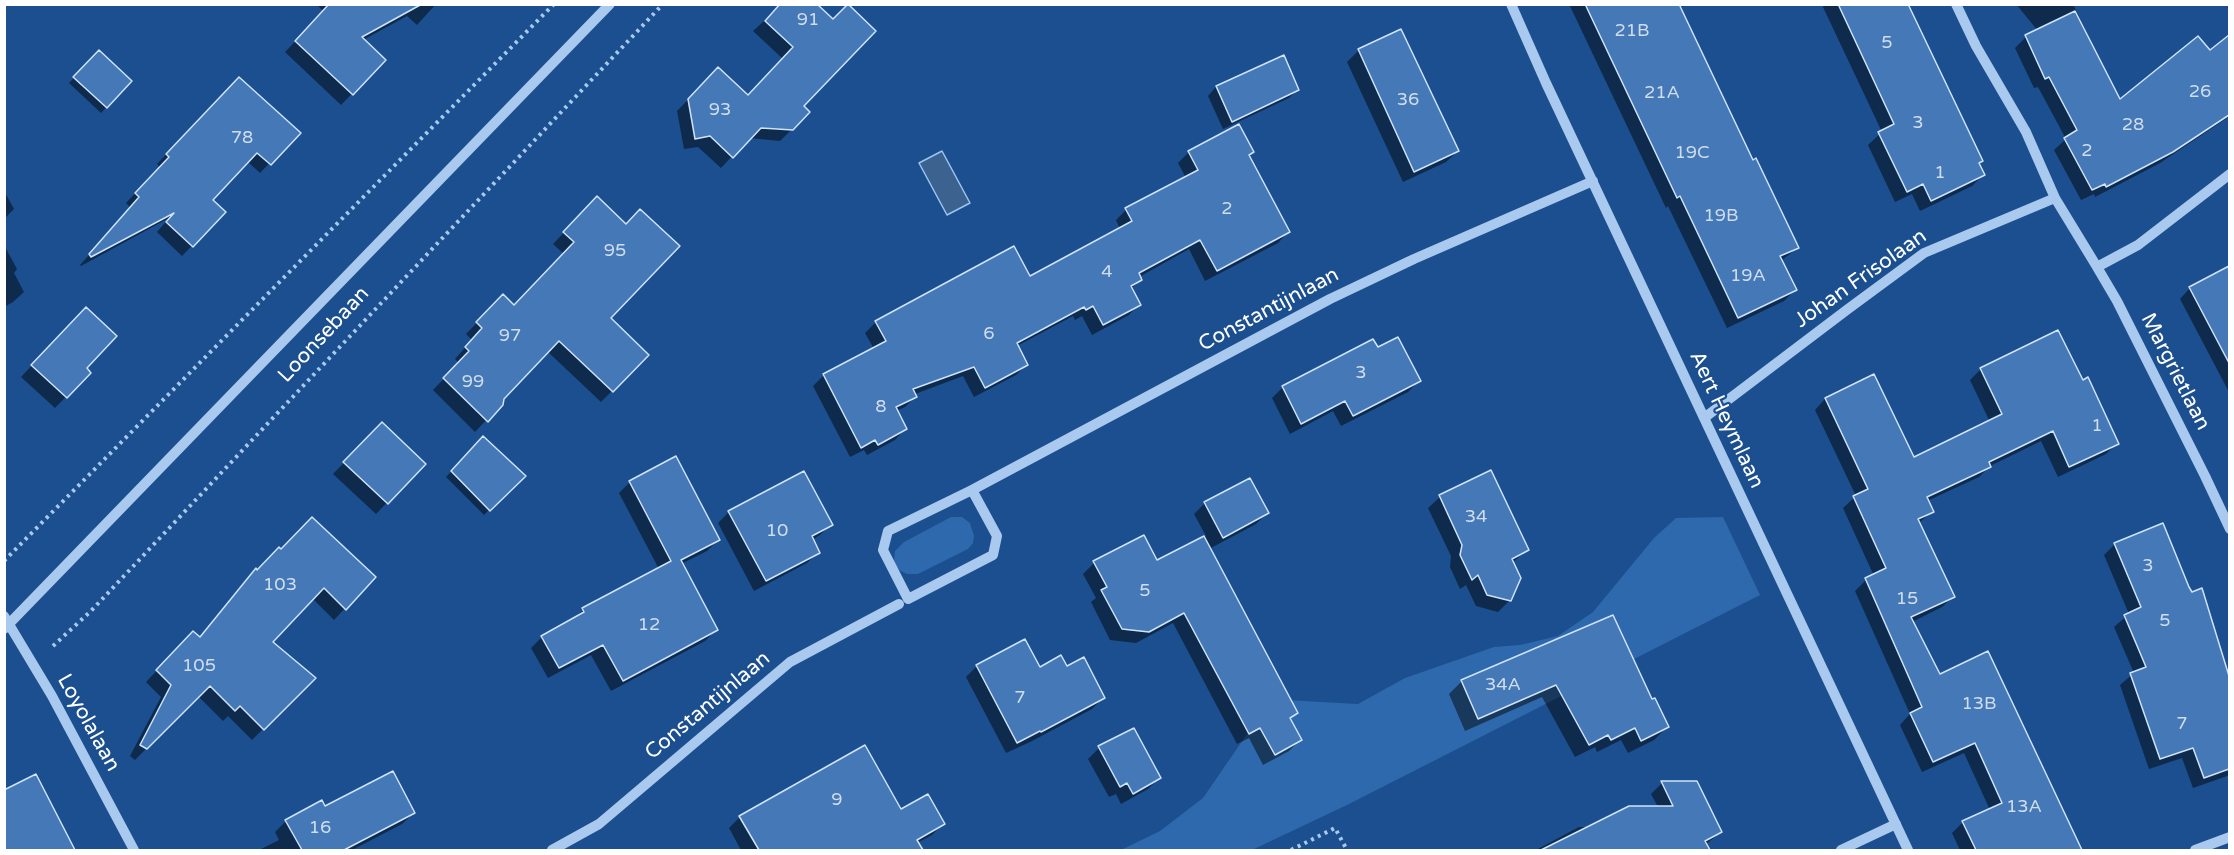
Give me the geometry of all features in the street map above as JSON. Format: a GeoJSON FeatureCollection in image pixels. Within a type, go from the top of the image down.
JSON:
{"type":"FeatureCollection","features":[{"type":"Feature","properties":{"kind":"street","name":"Loonsebaan"},"geometry":{"type":"LineString","coordinates":[[6,623],[610,4]]}},
{"type":"Feature","properties":{"kind":"street","name":"Aert Heymlaan"},"geometry":{"type":"LineString","coordinates":[[1511,4],[1908,850]]}},
{"type":"Feature","properties":{"kind":"street"},"geometry":{"type":"LineString","coordinates":[[1956,4],[1976,46],[2026,132],[2055,198],[2097,267],[2138,245],[2229,174]]}},
{"type":"Feature","properties":{"kind":"street","name":"Constantijnlaan"},"geometry":{"type":"LineString","coordinates":[[972,490],[997,536],[993,555],[908,599],[883,550],[888,531],[972,490],[1330,299],[1593,181]]}},
{"type":"Feature","properties":{"kind":"street","name":"Johan Frisolaan"},"geometry":{"type":"LineString","coordinates":[[1704,418],[1924,254],[2055,198]]}},
{"type":"Feature","properties":{"kind":"street","name":"Margrietlaan"},"geometry":{"type":"LineString","coordinates":[[2097,267],[2117,301],[2205,476],[2229,529]]}},
{"type":"Feature","properties":{"kind":"street","name":"Constantijnlaan"},"geometry":{"type":"LineString","coordinates":[[552,850],[599,824],[790,662],[899,604]]}},
{"type":"Feature","properties":{"kind":"street","name":"Loyolalaan"},"geometry":{"type":"LineString","coordinates":[[6,623],[33,664],[134,850]]}},
{"type":"Feature","properties":{"kind":"street"},"geometry":{"type":"LineString","coordinates":[[1841,850],[1896,824]]}},
{"type":"Feature","properties":{"kind":"street"},"geometry":{"type":"LineString","coordinates":[[2195,850],[2229,837]]}},
{"type":"Feature","properties":{"kind":"path"},"geometry":{"type":"LineString","coordinates":[[4,561],[554,4]]}},
{"type":"Feature","properties":{"kind":"path","name":"Loonsebaan"},"geometry":{"type":"LineString","coordinates":[[33,664],[91,611],[663,4]]}},
{"type":"Feature","properties":{"kind":"path"},"geometry":{"type":"LineString","coordinates":[[1291,850],[1335,828],[1347,850]]}},
{"type":"Feature","properties":{"kind":"shaded area"},"geometry":{"type":"Polygon","coordinates":[[[942,151],[970,203],[947,215],[919,163],[942,151]]]}},
{"type":"Feature","properties":{"kind":"shaded area"},"geometry":{"type":"Polygon","coordinates":[[[951,517],[962,517],[970,523],[974,536],[973,543],[968,549],[918,574],[907,574],[899,570],[894,563],[895,551],[904,542],[951,517]]]}},
{"type":"Feature","properties":{"kind":"shaded area"},"geometry":{"type":"Polygon","coordinates":[[[1723,517],[1760,595],[1347,805],[1252,850],[1121,850],[1160,831],[1203,798],[1247,734],[1259,706],[1285,700],[1358,704],[1405,678],[1494,647],[1520,645],[1558,636],[1593,612],[1654,538],[1676,518],[1723,517]]]}},
{"type":"Feature","properties":{"kind":"building"},"geometry":{"type":"Polygon","coordinates":[[[329,4],[422,4],[362,37],[386,60],[353,95],[295,41],[329,4]]]}},
{"type":"Feature","properties":{"kind":"building"},"geometry":{"type":"Polygon","coordinates":[[[780,4],[817,4],[833,19],[848,4],[876,31],[804,106],[810,112],[793,130],[761,128],[733,158],[710,136],[695,139],[688,99],[718,67],[748,95],[793,47],[765,21],[780,4]]]}},
{"type":"Feature","properties":{"kind":"building"},"geometry":{"type":"Polygon","coordinates":[[[1585,4],[1679,4],[1753,160],[1756,158],[1799,248],[1780,256],[1797,290],[1738,318],[1680,196],[1677,198],[1585,4]]]}},
{"type":"Feature","properties":{"kind":"building"},"geometry":{"type":"Polygon","coordinates":[[[1838,4],[1908,4],[1983,161],[1979,163],[1985,175],[1931,201],[1923,184],[1907,192],[1878,132],[1894,124],[1838,4]]]}},
{"type":"Feature","properties":{"kind":"building"},"geometry":{"type":"Polygon","coordinates":[[[2075,11],[2120,99],[2198,36],[2210,50],[2229,35],[2229,115],[2173,152],[2106,187],[2105,184],[2092,190],[2064,138],[2077,130],[2049,77],[2045,79],[2025,35],[2075,11]]]}},
{"type":"Feature","properties":{"kind":"building"},"geometry":{"type":"Polygon","coordinates":[[[1401,29],[1459,151],[1414,172],[1358,49],[1401,29]]]}},
{"type":"Feature","properties":{"kind":"building"},"geometry":{"type":"Polygon","coordinates":[[[99,50],[132,81],[107,108],[73,77],[99,50]]]}},
{"type":"Feature","properties":{"kind":"building"},"geometry":{"type":"Polygon","coordinates":[[[1284,55],[1299,90],[1232,122],[1216,86],[1284,55]]]}},
{"type":"Feature","properties":{"kind":"building"},"geometry":{"type":"Polygon","coordinates":[[[239,77],[301,133],[271,165],[257,153],[213,200],[226,212],[193,247],[166,222],[174,213],[91,257],[89,254],[139,197],[135,193],[169,157],[166,154],[239,77]]]}},
{"type":"Feature","properties":{"kind":"building"},"geometry":{"type":"Polygon","coordinates":[[[1239,124],[1254,152],[1249,155],[1290,232],[1217,271],[1200,240],[1139,273],[1142,280],[1131,286],[1141,305],[1103,325],[1093,306],[1086,310],[1084,307],[1017,343],[1028,365],[985,388],[974,367],[913,389],[917,397],[896,407],[907,429],[878,445],[875,440],[861,448],[823,374],[886,341],[875,321],[1014,246],[1030,276],[1132,221],[1125,208],[1198,170],[1188,151],[1239,124]]]}},
{"type":"Feature","properties":{"kind":"building"},"geometry":{"type":"Polygon","coordinates":[[[597,196],[626,224],[640,209],[680,246],[611,318],[649,355],[613,392],[559,341],[504,399],[503,405],[488,422],[443,378],[469,351],[465,347],[482,328],[476,322],[503,294],[514,305],[574,242],[563,232],[597,196]]]}},
{"type":"Feature","properties":{"kind":"building"},"geometry":{"type":"Polygon","coordinates":[[[2229,266],[2229,363],[2189,287],[2229,266]]]}},
{"type":"Feature","properties":{"kind":"building"},"geometry":{"type":"Polygon","coordinates":[[[86,307],[117,336],[87,368],[91,373],[67,398],[31,365],[86,307]]]}},
{"type":"Feature","properties":{"kind":"building"},"geometry":{"type":"Polygon","coordinates":[[[2058,330],[2083,380],[2088,377],[2119,444],[2069,467],[2053,431],[1989,462],[1991,467],[1927,497],[1934,512],[1918,519],[1955,597],[1911,617],[1940,674],[1988,651],[2082,850],[1976,850],[1962,821],[2002,803],[1975,743],[1933,762],[1910,713],[1922,707],[1865,578],[1886,568],[1853,496],[1868,489],[1825,398],[1874,374],[1914,457],[2002,414],[1980,368],[2058,330]]]}},
{"type":"Feature","properties":{"kind":"building"},"geometry":{"type":"Polygon","coordinates":[[[1398,337],[1421,381],[1353,416],[1345,401],[1301,424],[1282,386],[1373,339],[1378,347],[1398,337]]]}},
{"type":"Feature","properties":{"kind":"building"},"geometry":{"type":"Polygon","coordinates":[[[382,422],[426,464],[388,504],[343,462],[382,422]]]}},
{"type":"Feature","properties":{"kind":"building"},"geometry":{"type":"Polygon","coordinates":[[[483,436],[526,476],[490,511],[451,471],[483,436]]]}},
{"type":"Feature","properties":{"kind":"building"},"geometry":{"type":"Polygon","coordinates":[[[676,456],[720,540],[681,560],[718,630],[623,681],[603,645],[559,668],[541,636],[584,612],[582,608],[671,561],[629,481],[676,456]]]}},
{"type":"Feature","properties":{"kind":"building"},"geometry":{"type":"Polygon","coordinates":[[[1491,470],[1529,550],[1512,559],[1521,578],[1511,601],[1487,595],[1478,575],[1472,580],[1460,555],[1462,545],[1439,495],[1491,470]]]}},
{"type":"Feature","properties":{"kind":"building"},"geometry":{"type":"Polygon","coordinates":[[[804,471],[833,525],[812,536],[820,553],[766,581],[728,511],[804,471]]]}},
{"type":"Feature","properties":{"kind":"building"},"geometry":{"type":"Polygon","coordinates":[[[1250,478],[1269,513],[1223,538],[1204,502],[1250,478]]]}},
{"type":"Feature","properties":{"kind":"building"},"geometry":{"type":"Polygon","coordinates":[[[312,517],[376,577],[346,610],[324,588],[273,642],[316,678],[264,730],[240,706],[235,711],[210,686],[147,749],[140,745],[171,685],[156,670],[193,631],[200,637],[256,568],[257,570],[279,547],[281,549],[312,517]]]}},
{"type":"Feature","properties":{"kind":"building"},"geometry":{"type":"Polygon","coordinates":[[[2163,523],[2192,592],[2202,588],[2229,676],[2229,769],[2204,778],[2193,748],[2160,759],[2130,673],[2146,667],[2124,615],[2141,607],[2114,543],[2163,523]]]}},
{"type":"Feature","properties":{"kind":"building"},"geometry":{"type":"Polygon","coordinates":[[[1144,535],[1157,560],[1204,536],[1298,713],[1290,718],[1302,740],[1275,755],[1260,728],[1249,734],[1184,613],[1149,632],[1122,629],[1101,590],[1107,587],[1093,561],[1144,535]]]}},
{"type":"Feature","properties":{"kind":"building"},"geometry":{"type":"Polygon","coordinates":[[[1613,615],[1652,699],[1655,698],[1669,727],[1641,741],[1635,728],[1611,740],[1608,735],[1589,745],[1556,685],[1478,719],[1461,680],[1613,615]]]}},
{"type":"Feature","properties":{"kind":"building"},"geometry":{"type":"Polygon","coordinates":[[[1025,639],[1040,667],[1061,655],[1067,666],[1084,657],[1105,698],[1017,743],[976,665],[1025,639]]]}},
{"type":"Feature","properties":{"kind":"building"},"geometry":{"type":"Polygon","coordinates":[[[1134,728],[1161,778],[1133,794],[1127,783],[1120,787],[1098,746],[1134,728]]]}},
{"type":"Feature","properties":{"kind":"building"},"geometry":{"type":"Polygon","coordinates":[[[865,745],[901,809],[928,794],[945,824],[917,840],[923,850],[759,850],[739,816],[865,745]]]}},
{"type":"Feature","properties":{"kind":"building"},"geometry":{"type":"Polygon","coordinates":[[[393,771],[415,813],[344,850],[302,850],[285,820],[322,800],[325,806],[393,771]]]}},
{"type":"Feature","properties":{"kind":"building"},"geometry":{"type":"Polygon","coordinates":[[[36,774],[75,850],[4,850],[4,790],[36,774]]]}},
{"type":"Feature","properties":{"kind":"building"},"geometry":{"type":"Polygon","coordinates":[[[1661,781],[1697,781],[1722,832],[1705,841],[1710,850],[1541,850],[1629,806],[1673,806],[1661,781]]]}}]}
